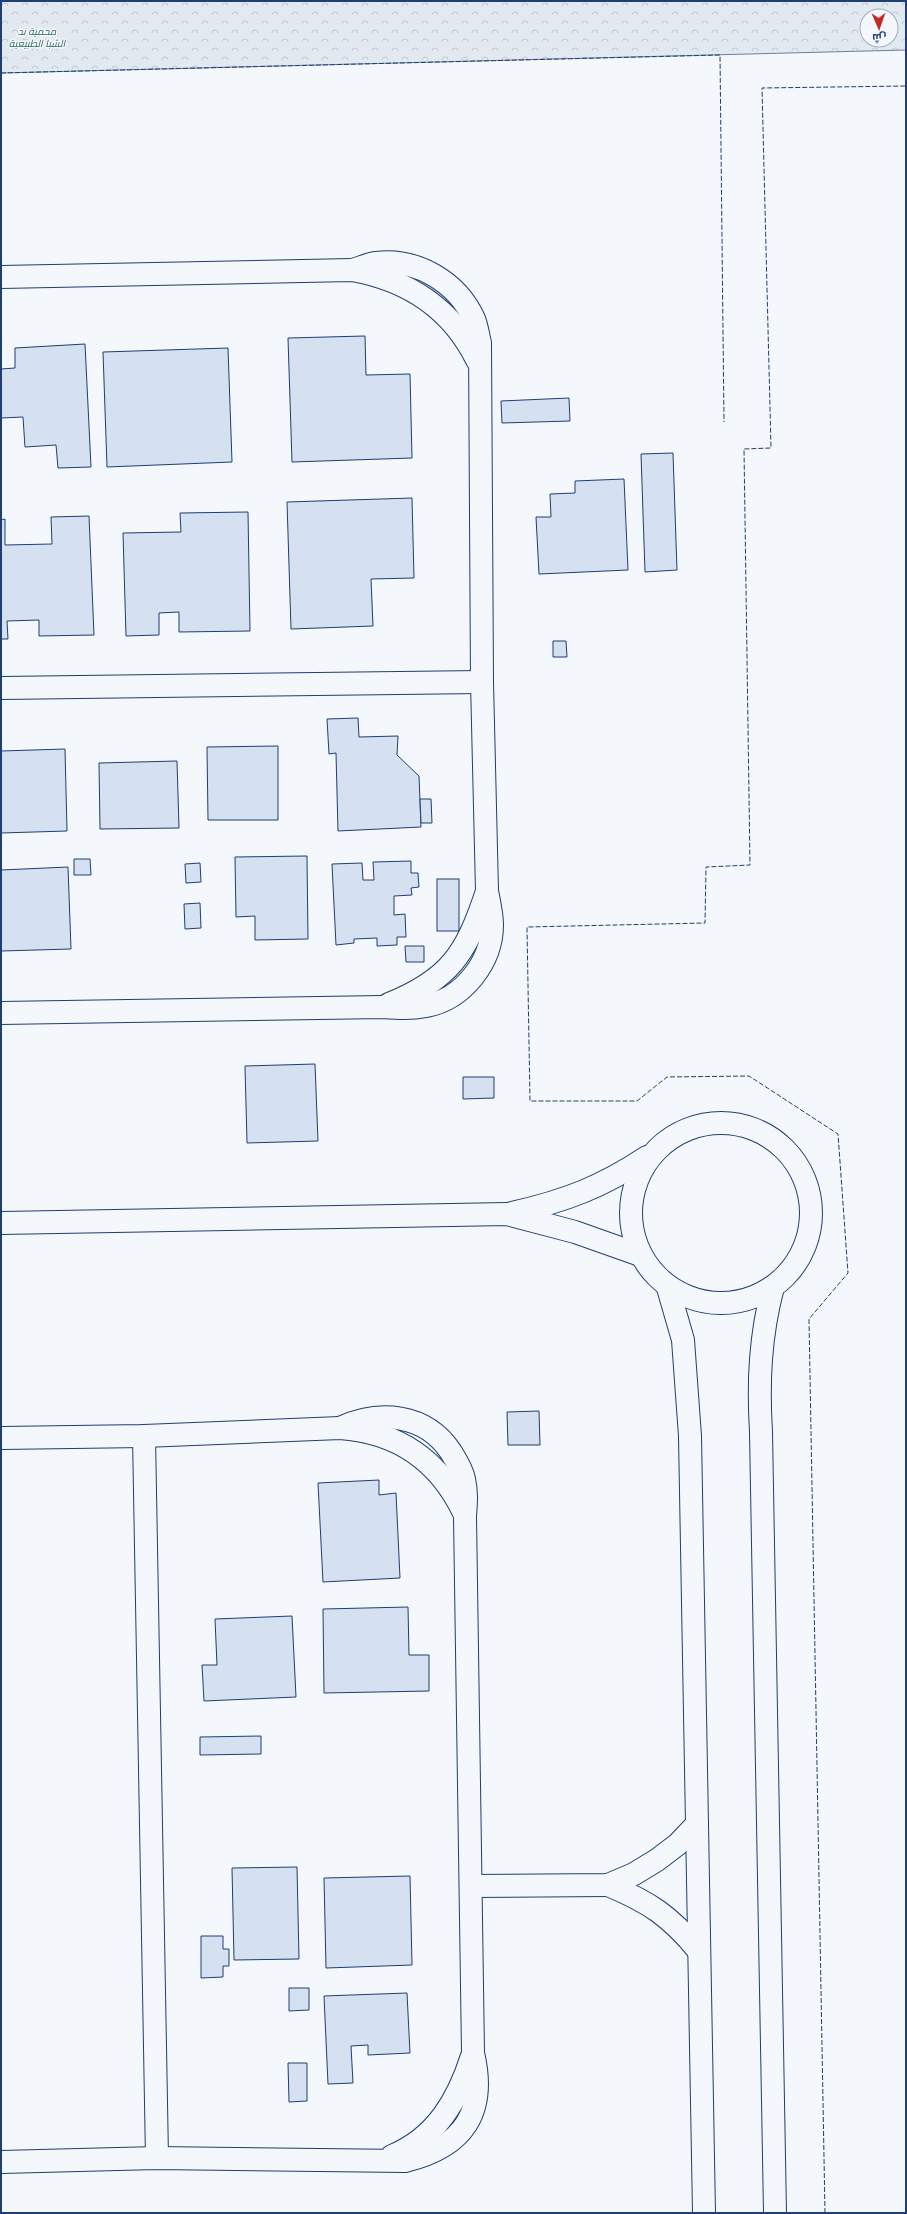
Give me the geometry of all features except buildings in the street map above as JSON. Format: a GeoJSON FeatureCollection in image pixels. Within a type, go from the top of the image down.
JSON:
{"type":"FeatureCollection","features":[{"type":"Feature","properties":{"kind":"street"},"geometry":{"type":"LineString","coordinates":[[1,277],[352,270],[376,274],[399,282],[439,308],[456,326],[470,345],[480,367],[482,682],[487,891],[475,926],[466,945],[453,963],[438,978],[420,990],[383,1007],[1,1013]]}},
{"type":"Feature","properties":{"kind":"street"},"geometry":{"type":"LineString","coordinates":[[1,688],[482,682]]}},
{"type":"Feature","properties":{"kind":"street"},"geometry":{"type":"LineString","coordinates":[[1,1223],[507,1214],[562,1200],[598,1186],[652,1154],[673,1136],[700,1125],[727,1123],[754,1129],[778,1143],[797,1164],[809,1189],[812,1217],[806,1244],[793,1268],[773,1287],[748,1300],[720,1304],[693,1300],[668,1288],[652,1273],[640,1255],[631,1230],[630,1202],[637,1176],[652,1154]]}},
{"type":"Feature","properties":{"kind":"street"},"geometry":{"type":"LineString","coordinates":[[507,1214],[575,1232],[640,1255]]}},
{"type":"Feature","properties":{"kind":"street"},"geometry":{"type":"LineString","coordinates":[[773,1287],[762,1340],[759,1397],[761,1432],[775,2213]]}},
{"type":"Feature","properties":{"kind":"street"},"geometry":{"type":"LineString","coordinates":[[668,1288],[680,1326],[686,1366],[690,1444],[698,1950],[704,2213]]}},
{"type":"Feature","properties":{"kind":"street"},"geometry":{"type":"LineString","coordinates":[[1,1438],[144,1436],[340,1428],[360,1429],[380,1434],[416,1453],[432,1465],[445,1481],[457,1498],[465,1516],[473,2053],[459,2092],[449,2110],[436,2126],[403,2152],[384,2160],[157,2158],[1,2162]]}},
{"type":"Feature","properties":{"kind":"street"},"geometry":{"type":"LineString","coordinates":[[144,1436],[157,2158]]}},
{"type":"Feature","properties":{"kind":"street"},"geometry":{"type":"LineString","coordinates":[[471,1886],[608,1885],[634,1874],[657,1860],[678,1844],[697,1824]]}},
{"type":"Feature","properties":{"kind":"street"},"geometry":{"type":"LineString","coordinates":[[608,1885],[634,1896],[659,1910],[680,1928],[698,1950]]}},
{"type":"Feature","properties":{"kind":"green space","name":"محمية ند الشبا الطبيعية"},"geometry":{"type":"Polygon","coordinates":[[[1,1],[906,1],[906,50],[1,73],[1,1]]]}},
{"type":"Feature","properties":{"kind":"fence"},"geometry":{"type":"LineString","coordinates":[[1,73],[720,55],[724,422]]}},
{"type":"Feature","properties":{"kind":"fence"},"geometry":{"type":"LineString","coordinates":[[825,2213],[809,1319],[848,1273],[838,1134],[749,1076],[667,1077],[637,1101],[530,1101],[527,927],[705,923],[706,867],[750,865],[744,449],[771,448],[762,88],[906,86]]}}]}
